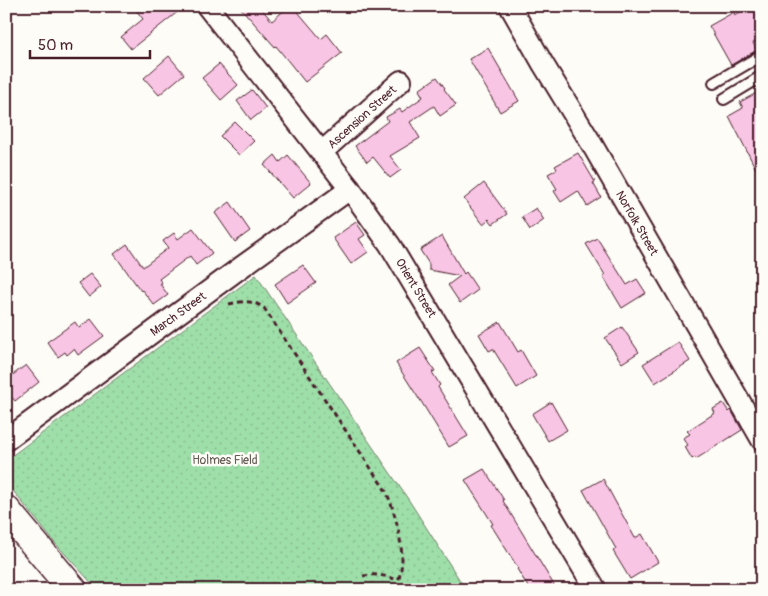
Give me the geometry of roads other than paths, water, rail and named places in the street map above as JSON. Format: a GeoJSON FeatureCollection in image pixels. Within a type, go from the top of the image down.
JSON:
{"type":"FeatureCollection","features":[{"type":"Feature","properties":{"kind":"street","name":"Orient Street"},"geometry":{"type":"LineString","coordinates":[[207,6],[322,152],[390,245],[596,590]]}},
{"type":"Feature","properties":{"kind":"street","name":"Norfolk Street"},"geometry":{"type":"LineString","coordinates":[[510,6],[762,440]]}},
{"type":"Feature","properties":{"kind":"street","name":"Ascension Street"},"geometry":{"type":"LineString","coordinates":[[322,152],[401,81]]}},
{"type":"Feature","properties":{"kind":"street","name":"March Street"},"geometry":{"type":"LineString","coordinates":[[6,440],[350,189]]}},
{"type":"Feature","properties":{"kind":"street"},"geometry":{"type":"LineString","coordinates":[[6,510],[71,589]]}},
{"type":"Feature","properties":{"kind":"lane"},"geometry":{"type":"LineString","coordinates":[[714,83],[762,55]]}},
{"type":"Feature","properties":{"kind":"lane"},"geometry":{"type":"LineString","coordinates":[[724,99],[762,76]]}},
{"type":"Feature","properties":{"kind":"park label","name":"Holmes Field"},"geometry":{"type":"Point","coordinates":[225,460]}}]}
